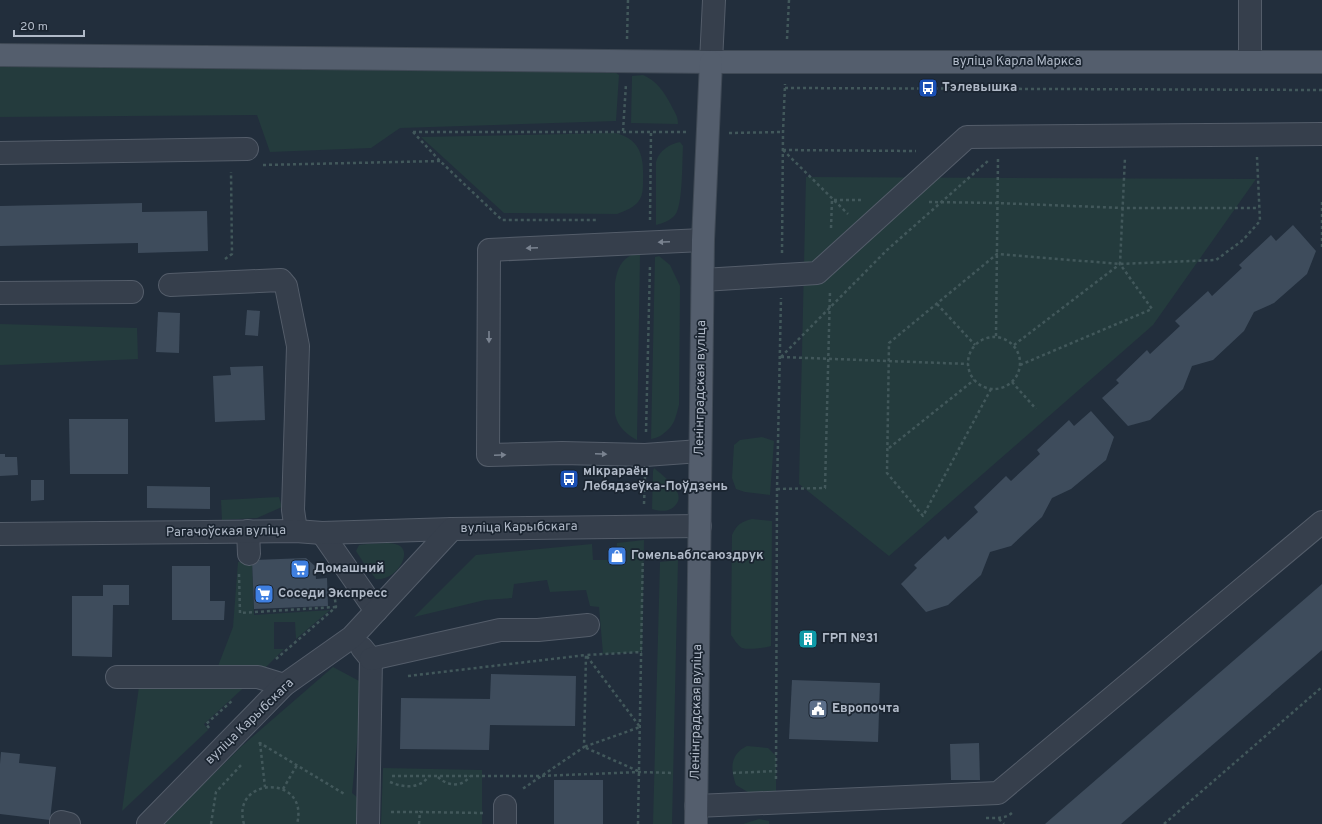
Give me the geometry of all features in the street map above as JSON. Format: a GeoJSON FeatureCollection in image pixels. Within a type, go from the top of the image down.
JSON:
{"type":"FeatureCollection","features":[{"type":"Feature","properties":{"kind":"main road","name":"вуліца Карла Маркса"},"geometry":{"type":"LineString","coordinates":[[0,55],[711,62],[1322,62]]}},
{"type":"Feature","properties":{"kind":"main road","name":"Ленінградская вуліца"},"geometry":{"type":"LineString","coordinates":[[696,815],[703,240],[711,62]]}},
{"type":"Feature","properties":{"kind":"street","name":"Ленінградская вуліца"},"geometry":{"type":"LineString","coordinates":[[711,62],[714,0]]}},
{"type":"Feature","properties":{"kind":"street"},"geometry":{"type":"LineString","coordinates":[[1250,0],[1250,62]]}},
{"type":"Feature","properties":{"kind":"street"},"geometry":{"type":"LineString","coordinates":[[703,280],[817,273],[967,137],[1322,134]]}},
{"type":"Feature","properties":{"kind":"street"},"geometry":{"type":"LineString","coordinates":[[0,153],[247,149]]}},
{"type":"Feature","properties":{"kind":"street"},"geometry":{"type":"LineString","coordinates":[[700,451],[645,455],[562,452],[488,455],[489,250],[703,240]]}},
{"type":"Feature","properties":{"kind":"street"},"geometry":{"type":"LineString","coordinates":[[170,285],[281,280],[286,286],[298,346],[293,510],[296,531]]}},
{"type":"Feature","properties":{"kind":"street"},"geometry":{"type":"LineString","coordinates":[[0,293],[132,292]]}},
{"type":"Feature","properties":{"kind":"street"},"geometry":{"type":"LineString","coordinates":[[696,815],[776,802],[998,793],[1322,522]]}},
{"type":"Feature","properties":{"kind":"street","name":"вуліца Карыбскага"},"geometry":{"type":"LineString","coordinates":[[148,824],[284,685],[352,637],[452,529],[700,526]]}},
{"type":"Feature","properties":{"kind":"street","name":"Рагачоўская вуліца"},"geometry":{"type":"LineString","coordinates":[[0,534],[248,531],[296,531],[322,533],[452,529]]}},
{"type":"Feature","properties":{"kind":"street"},"geometry":{"type":"LineString","coordinates":[[244,562],[248,531]]}},
{"type":"Feature","properties":{"kind":"street"},"geometry":{"type":"LineString","coordinates":[[322,533],[376,610]]}},
{"type":"Feature","properties":{"kind":"street"},"geometry":{"type":"LineString","coordinates":[[371,658],[500,630],[538,630],[588,625]]}},
{"type":"Feature","properties":{"kind":"street"},"geometry":{"type":"LineString","coordinates":[[352,637],[371,658],[368,818]]}},
{"type":"Feature","properties":{"kind":"street"},"geometry":{"type":"LineString","coordinates":[[117,677],[258,677],[284,685]]}},
{"type":"Feature","properties":{"kind":"path"},"geometry":{"type":"LineString","coordinates":[[784,88],[1322,90]]}},
{"type":"Feature","properties":{"kind":"path"},"geometry":{"type":"LineString","coordinates":[[603,220],[502,220],[440,161],[413,132],[651,131]]}},
{"type":"Feature","properties":{"kind":"path"},"geometry":{"type":"LineString","coordinates":[[776,802],[777,489],[783,132]]}},
{"type":"Feature","properties":{"kind":"path"},"geometry":{"type":"LineString","coordinates":[[783,150],[832,200],[887,250]]}},
{"type":"Feature","properties":{"kind":"path"},"geometry":{"type":"LineString","coordinates":[[996,336],[998,152]]}},
{"type":"Feature","properties":{"kind":"path"},"geometry":{"type":"LineString","coordinates":[[1020,365],[1152,309],[1120,264],[1125,153]]}},
{"type":"Feature","properties":{"kind":"path"},"geometry":{"type":"LineString","coordinates":[[991,389],[924,516],[887,473],[889,343],[997,254],[1120,264],[1216,260],[1243,240],[1260,221],[1257,154]]}},
{"type":"Feature","properties":{"kind":"path"},"geometry":{"type":"LineString","coordinates":[[780,357],[887,250],[992,157]]}},
{"type":"Feature","properties":{"kind":"path"},"geometry":{"type":"LineString","coordinates":[[262,165],[440,161]]}},
{"type":"Feature","properties":{"kind":"path"},"geometry":{"type":"LineString","coordinates":[[220,263],[232,254],[230,165]]}},
{"type":"Feature","properties":{"kind":"path"},"geometry":{"type":"LineString","coordinates":[[832,200],[940,203],[997,202],[1123,208],[1259,208]]}},
{"type":"Feature","properties":{"kind":"path"},"geometry":{"type":"LineString","coordinates":[[777,489],[825,488],[832,200]]}},
{"type":"Feature","properties":{"kind":"path"},"geometry":{"type":"LineString","coordinates":[[1322,202],[1322,250]]}},
{"type":"Feature","properties":{"kind":"path"},"geometry":{"type":"LineString","coordinates":[[1014,345],[1120,264]]}},
{"type":"Feature","properties":{"kind":"path"},"geometry":{"type":"LineString","coordinates":[[936,304],[975,345]]}},
{"type":"Feature","properties":{"kind":"path"},"geometry":{"type":"LineString","coordinates":[[996,336],[1014,345],[1018,351],[1020,365],[1019,371],[1012,382],[1006,386],[991,389],[974,380],[969,372],[968,357],[971,350],[981,340],[996,336]]}},
{"type":"Feature","properties":{"kind":"path"},"geometry":{"type":"LineString","coordinates":[[780,357],[968,364]]}},
{"type":"Feature","properties":{"kind":"path"},"geometry":{"type":"LineString","coordinates":[[888,448],[974,380]]}},
{"type":"Feature","properties":{"kind":"path"},"geometry":{"type":"LineString","coordinates":[[1012,382],[1036,409]]}},
{"type":"Feature","properties":{"kind":"path"},"geometry":{"type":"LineString","coordinates":[[244,562],[240,613],[336,607]]}},
{"type":"Feature","properties":{"kind":"path"},"geometry":{"type":"LineString","coordinates":[[405,676],[586,655],[642,652]]}},
{"type":"Feature","properties":{"kind":"path"},"geometry":{"type":"LineString","coordinates":[[368,818],[420,812],[508,809],[541,776],[584,747],[640,726],[586,655]]}},
{"type":"Feature","properties":{"kind":"path"},"geometry":{"type":"LineString","coordinates":[[584,747],[586,655]]}},
{"type":"Feature","properties":{"kind":"path"},"geometry":{"type":"LineString","coordinates":[[1164,824],[1322,687]]}},
{"type":"Feature","properties":{"kind":"path"},"geometry":{"type":"LineString","coordinates":[[255,749],[266,738]]}},
{"type":"Feature","properties":{"kind":"path"},"geometry":{"type":"LineString","coordinates":[[260,743],[349,797]]}},
{"type":"Feature","properties":{"kind":"path"},"geometry":{"type":"LineString","coordinates":[[260,743],[265,787]]}},
{"type":"Feature","properties":{"kind":"path"},"geometry":{"type":"LineString","coordinates":[[584,747],[639,772]]}},
{"type":"Feature","properties":{"kind":"path"},"geometry":{"type":"LineString","coordinates":[[211,824],[216,792],[246,760]]}},
{"type":"Feature","properties":{"kind":"path"},"geometry":{"type":"LineString","coordinates":[[283,789],[297,765]]}},
{"type":"Feature","properties":{"kind":"path"},"geometry":{"type":"LineString","coordinates":[[733,773],[776,771]]}},
{"type":"Feature","properties":{"kind":"path"},"geometry":{"type":"LineString","coordinates":[[391,776],[541,776],[639,772],[673,773]]}},
{"type":"Feature","properties":{"kind":"path"},"geometry":{"type":"LineString","coordinates":[[385,780],[402,786],[415,786],[423,783],[429,776]]}},
{"type":"Feature","properties":{"kind":"path"},"geometry":{"type":"LineString","coordinates":[[437,776],[443,782],[452,785],[464,782],[470,776]]}},
{"type":"Feature","properties":{"kind":"path"},"geometry":{"type":"LineString","coordinates":[[244,824],[242,810],[250,795],[257,789],[274,786],[283,789],[296,801],[299,817],[297,824]]}},
{"type":"Feature","properties":{"kind":"path"},"geometry":{"type":"LineString","coordinates":[[419,824],[420,812]]}},
{"type":"Feature","properties":{"kind":"path"},"geometry":{"type":"LineString","coordinates":[[998,824],[998,818],[1004,824]]}},
{"type":"Feature","properties":{"kind":"green space"},"geometry":{"type":"Polygon","coordinates":[[[0,64],[607,71],[615,72],[619,75],[616,121],[400,128],[371,148],[270,152],[257,115],[0,117],[0,64]]]}},
{"type":"Feature","properties":{"kind":"green space"},"geometry":{"type":"Polygon","coordinates":[[[643,75],[656,84],[663,92],[676,115],[678,124],[631,123],[632,76],[643,75]]]}},
{"type":"Feature","properties":{"kind":"green space"},"geometry":{"type":"Polygon","coordinates":[[[615,133],[624,136],[636,144],[643,164],[643,190],[640,199],[627,210],[617,214],[504,213],[421,137],[615,133]]]}},
{"type":"Feature","properties":{"kind":"green space"},"geometry":{"type":"Polygon","coordinates":[[[680,142],[683,146],[681,193],[678,210],[671,219],[656,225],[657,158],[662,151],[672,144],[680,142]]]}},
{"type":"Feature","properties":{"kind":"green space"},"geometry":{"type":"Polygon","coordinates":[[[806,177],[1256,179],[1153,325],[889,556],[799,484],[806,177]]]}},
{"type":"Feature","properties":{"kind":"green space"},"geometry":{"type":"Polygon","coordinates":[[[634,254],[640,255],[637,440],[623,430],[615,414],[615,283],[620,265],[634,254]]]}},
{"type":"Feature","properties":{"kind":"green space"},"geometry":{"type":"Polygon","coordinates":[[[659,256],[670,265],[680,286],[679,405],[670,428],[660,436],[651,439],[655,257],[659,256]]]}},
{"type":"Feature","properties":{"kind":"green space"},"geometry":{"type":"Polygon","coordinates":[[[0,324],[137,328],[138,359],[0,365],[0,324]]]}},
{"type":"Feature","properties":{"kind":"green space"},"geometry":{"type":"Polygon","coordinates":[[[762,437],[774,441],[770,495],[745,492],[736,489],[732,478],[734,445],[740,440],[762,437]]]}},
{"type":"Feature","properties":{"kind":"green space"},"geometry":{"type":"Polygon","coordinates":[[[654,468],[671,483],[678,494],[678,502],[669,510],[659,511],[652,509],[654,468]]]}},
{"type":"Feature","properties":{"kind":"green space"},"geometry":{"type":"Polygon","coordinates":[[[279,497],[282,507],[257,518],[222,520],[221,500],[279,497]]]}},
{"type":"Feature","properties":{"kind":"green space"},"geometry":{"type":"Polygon","coordinates":[[[752,519],[772,521],[771,646],[748,649],[740,647],[731,635],[732,535],[740,524],[752,519]]]}},
{"type":"Feature","properties":{"kind":"green space"},"geometry":{"type":"Polygon","coordinates":[[[644,540],[642,652],[603,654],[599,607],[590,606],[586,590],[550,592],[547,580],[514,584],[512,598],[485,600],[414,617],[476,555],[592,544],[593,560],[615,560],[617,543],[644,540]]]}},
{"type":"Feature","properties":{"kind":"green space"},"geometry":{"type":"Polygon","coordinates":[[[392,543],[401,547],[404,552],[404,558],[397,570],[384,579],[376,579],[356,551],[359,545],[392,543]]]}},
{"type":"Feature","properties":{"kind":"green space"},"geometry":{"type":"Polygon","coordinates":[[[252,560],[254,615],[330,610],[296,639],[295,622],[274,622],[274,649],[284,649],[258,675],[215,674],[233,627],[238,562],[252,560]]]}},
{"type":"Feature","properties":{"kind":"green space"},"geometry":{"type":"Polygon","coordinates":[[[678,560],[672,824],[653,824],[660,562],[678,560]]]}},
{"type":"Feature","properties":{"kind":"green space"},"geometry":{"type":"Polygon","coordinates":[[[333,667],[363,683],[352,793],[363,802],[362,824],[163,824],[243,745],[333,667]]]}},
{"type":"Feature","properties":{"kind":"green space"},"geometry":{"type":"Polygon","coordinates":[[[140,679],[252,680],[204,724],[208,730],[122,811],[140,679]]]}},
{"type":"Feature","properties":{"kind":"green space"},"geometry":{"type":"Polygon","coordinates":[[[747,746],[768,748],[776,756],[776,791],[751,794],[736,785],[732,768],[734,758],[741,749],[747,746]]]}},
{"type":"Feature","properties":{"kind":"green space"},"geometry":{"type":"Polygon","coordinates":[[[383,768],[482,770],[482,824],[381,824],[383,768]]]}},
{"type":"Feature","properties":{"kind":"green space"},"geometry":{"type":"Polygon","coordinates":[[[759,819],[769,821],[769,824],[743,824],[759,819]]]}},
{"type":"Feature","properties":{"kind":"building"},"geometry":{"type":"Polygon","coordinates":[[[142,203],[142,212],[207,211],[208,251],[138,253],[138,243],[0,246],[0,206],[142,203]]]}},
{"type":"Feature","properties":{"kind":"building"},"geometry":{"type":"Polygon","coordinates":[[[1293,225],[1316,251],[1307,274],[1274,303],[1254,312],[1244,331],[1213,360],[1192,366],[1183,389],[1150,420],[1128,426],[1102,398],[1119,383],[1116,380],[1147,350],[1150,354],[1180,326],[1175,321],[1208,291],[1212,296],[1242,268],[1239,265],[1271,235],[1276,241],[1293,225]]]}},
{"type":"Feature","properties":{"kind":"building"},"geometry":{"type":"Polygon","coordinates":[[[247,310],[260,311],[258,336],[245,335],[247,310]]]}},
{"type":"Feature","properties":{"kind":"building"},"geometry":{"type":"Polygon","coordinates":[[[158,312],[180,313],[179,353],[156,352],[158,312]]]}},
{"type":"Feature","properties":{"kind":"building"},"geometry":{"type":"Polygon","coordinates":[[[263,366],[265,420],[215,422],[213,376],[231,375],[230,367],[263,366]]]}},
{"type":"Feature","properties":{"kind":"building"},"geometry":{"type":"Polygon","coordinates":[[[1091,411],[1114,437],[1106,460],[1071,489],[1052,498],[1042,517],[1011,546],[990,552],[981,575],[948,605],[926,612],[901,584],[917,568],[914,565],[945,536],[948,540],[978,512],[974,507],[1006,476],[1011,481],[1040,454],[1037,450],[1069,420],[1074,426],[1091,411]]]}},
{"type":"Feature","properties":{"kind":"building"},"geometry":{"type":"Polygon","coordinates":[[[69,419],[128,419],[128,474],[70,474],[69,419]]]}},
{"type":"Feature","properties":{"kind":"building"},"geometry":{"type":"Polygon","coordinates":[[[0,454],[5,454],[5,457],[17,457],[18,475],[0,476],[0,454]]]}},
{"type":"Feature","properties":{"kind":"building"},"geometry":{"type":"Polygon","coordinates":[[[31,480],[44,480],[44,500],[31,501],[31,480]]]}},
{"type":"Feature","properties":{"kind":"building"},"geometry":{"type":"Polygon","coordinates":[[[147,486],[210,487],[210,509],[147,508],[147,486]]]}},
{"type":"Feature","properties":{"kind":"building"},"geometry":{"type":"Polygon","coordinates":[[[306,558],[315,566],[316,579],[327,578],[328,606],[254,609],[252,560],[306,558]]]}},
{"type":"Feature","properties":{"kind":"building"},"geometry":{"type":"Polygon","coordinates":[[[172,566],[210,566],[210,601],[225,601],[224,620],[172,620],[172,566]]]}},
{"type":"Feature","properties":{"kind":"building"},"geometry":{"type":"Polygon","coordinates":[[[1322,584],[1322,650],[1254,709],[1121,824],[1045,824],[1322,584]]]}},
{"type":"Feature","properties":{"kind":"building"},"geometry":{"type":"Polygon","coordinates":[[[103,585],[129,585],[129,605],[113,605],[112,657],[72,656],[72,596],[103,596],[103,585]]]}},
{"type":"Feature","properties":{"kind":"building","name":"ГРП №31"},"geometry":{"type":"Polygon","coordinates":[[[800,632],[817,633],[816,646],[799,645],[800,632]]]}},
{"type":"Feature","properties":{"kind":"building"},"geometry":{"type":"Polygon","coordinates":[[[491,674],[576,676],[575,726],[490,725],[489,750],[400,749],[401,698],[490,699],[491,674]]]}},
{"type":"Feature","properties":{"kind":"building"},"geometry":{"type":"Polygon","coordinates":[[[792,680],[880,683],[878,742],[789,739],[792,680]]]}},
{"type":"Feature","properties":{"kind":"building"},"geometry":{"type":"Polygon","coordinates":[[[979,743],[980,780],[951,780],[950,744],[979,743]]]}},
{"type":"Feature","properties":{"kind":"building"},"geometry":{"type":"Polygon","coordinates":[[[1,752],[20,754],[19,763],[56,767],[50,820],[0,814],[1,752]]]}},
{"type":"Feature","properties":{"kind":"building"},"geometry":{"type":"Polygon","coordinates":[[[554,780],[603,780],[603,824],[554,824],[554,780]]]}},
{"type":"Feature","properties":{"kind":"place","name":"Тэлевышка"},"geometry":{"type":"Point","coordinates":[928,88]}},
{"type":"Feature","properties":{"kind":"place","name":"мікрараён Лебядзеўка-Поўдзень"},"geometry":{"type":"Point","coordinates":[569,479]}},
{"type":"Feature","properties":{"kind":"place","name":"Гомельаблсаюздрук"},"geometry":{"type":"Point","coordinates":[617,556]}},
{"type":"Feature","properties":{"kind":"place","name":"Домашний"},"geometry":{"type":"Point","coordinates":[300,569]}},
{"type":"Feature","properties":{"kind":"place","name":"Соседи Экспресс"},"geometry":{"type":"Point","coordinates":[264,594]}},
{"type":"Feature","properties":{"kind":"place","name":"ГРП №31"},"geometry":{"type":"Point","coordinates":[808,639]}},
{"type":"Feature","properties":{"kind":"place","name":"Европочта"},"geometry":{"type":"Point","coordinates":[818,709]}}]}
